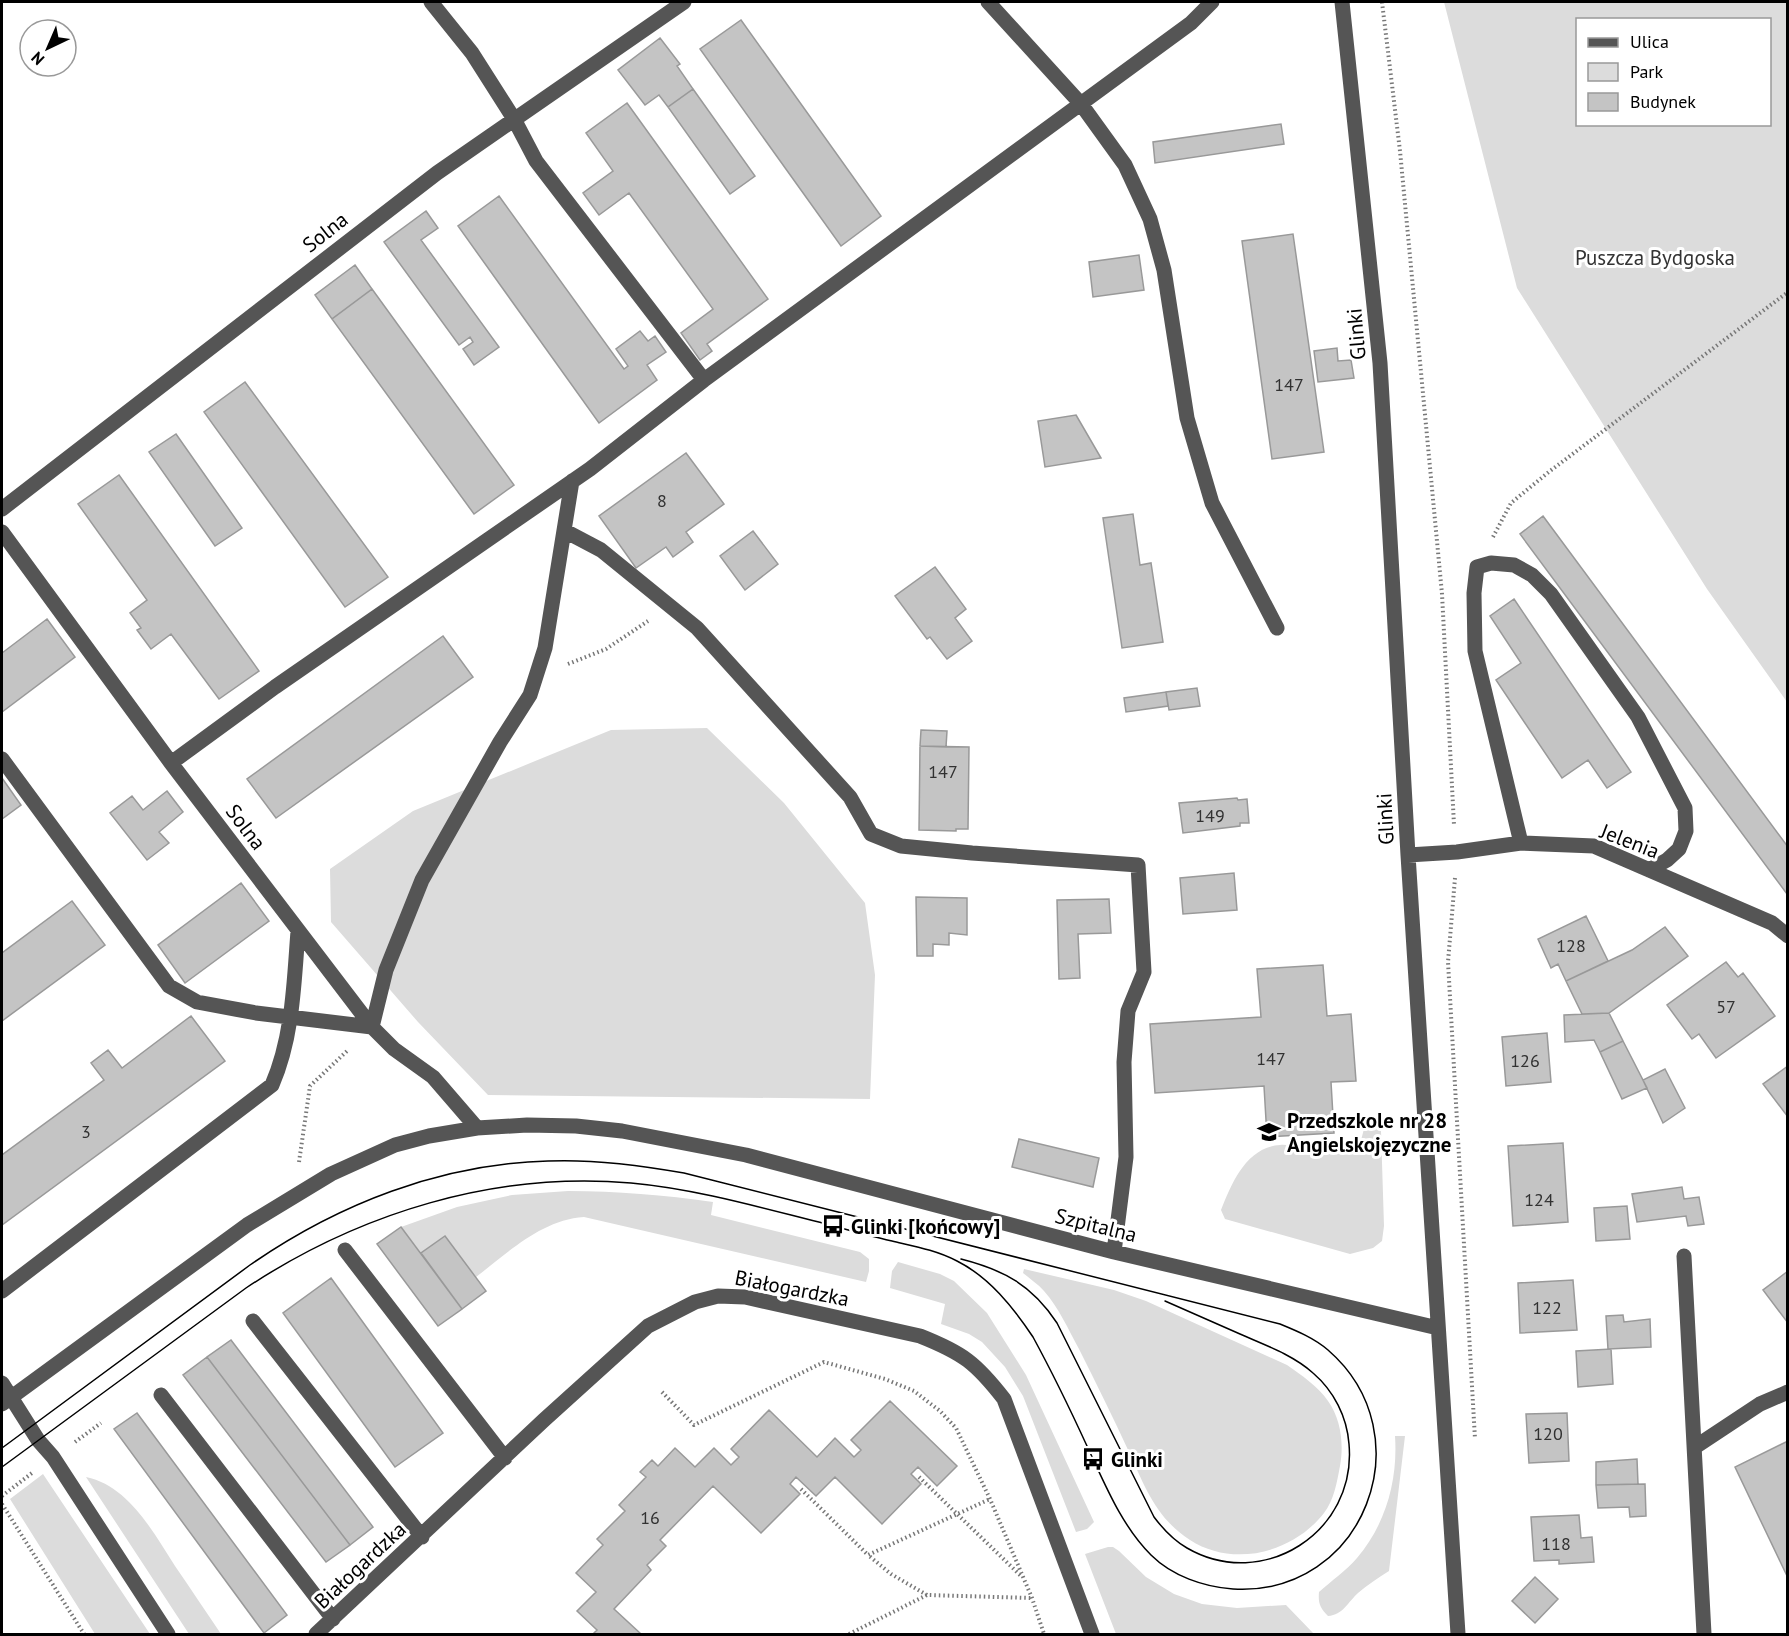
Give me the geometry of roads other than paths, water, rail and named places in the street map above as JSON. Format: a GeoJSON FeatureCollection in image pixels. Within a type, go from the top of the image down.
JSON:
{"type":"FeatureCollection","features":[{"type":"Feature","properties":{"kind":"street"},"geometry":{"type":"LineString","coordinates":[[431,2],[472,53],[514,119],[536,161],[704,380]]}},
{"type":"Feature","properties":{"kind":"street","name":"Solna"},"geometry":{"type":"LineString","coordinates":[[2,509],[437,172],[684,2]]}},
{"type":"Feature","properties":{"kind":"street"},"geometry":{"type":"LineString","coordinates":[[988,2],[1081,104],[1125,165],[1150,219],[1164,270],[1187,418],[1212,503],[1277,628]]}},
{"type":"Feature","properties":{"kind":"street"},"geometry":{"type":"LineString","coordinates":[[171,763],[274,687],[572,481],[704,380],[1191,23],[1212,2]]}},
{"type":"Feature","properties":{"kind":"street","name":"Glinki"},"geometry":{"type":"LineString","coordinates":[[1342,2],[1380,363],[1408,855],[1458,1635]]}},
{"type":"Feature","properties":{"kind":"street"},"geometry":{"type":"LineString","coordinates":[[2,759],[169,986],[197,1002],[372,1027],[386,970],[422,880],[500,742],[530,695],[545,648],[572,481]]}},
{"type":"Feature","properties":{"kind":"street"},"geometry":{"type":"LineString","coordinates":[[565,531],[601,550],[697,628],[850,797],[871,834],[901,846],[1138,865],[1144,972],[1128,1011],[1124,1062],[1126,1157],[1114,1252]]}},
{"type":"Feature","properties":{"kind":"street","name":"Solna"},"geometry":{"type":"LineString","coordinates":[[2,532],[171,763],[372,1027],[394,1049],[433,1077],[477,1128]]}},
{"type":"Feature","properties":{"kind":"street"},"geometry":{"type":"LineString","coordinates":[[1521,843],[1474,651],[1474,593],[1478,567],[1491,563],[1514,565],[1532,575],[1551,594],[1638,717],[1685,808],[1686,831],[1679,849],[1667,860],[1649,870]]}},
{"type":"Feature","properties":{"kind":"street","name":"Jelenia"},"geometry":{"type":"LineString","coordinates":[[1408,855],[1457,852],[1521,843],[1594,846],[1772,923],[1788,936]]}},
{"type":"Feature","properties":{"kind":"street"},"geometry":{"type":"LineString","coordinates":[[2,1291],[272,1085],[282,1062],[290,1017],[298,931]]}},
{"type":"Feature","properties":{"kind":"street","name":"Szpitalna"},"geometry":{"type":"LineString","coordinates":[[6,1400],[247,1225],[294,1195],[351,1164],[395,1145],[429,1136],[477,1128],[527,1125],[576,1126],[622,1131],[746,1155],[1114,1252],[1438,1328]]}},
{"type":"Feature","properties":{"kind":"street"},"geometry":{"type":"LineString","coordinates":[[345,1250],[505,1458]]}},
{"type":"Feature","properties":{"kind":"street"},"geometry":{"type":"LineString","coordinates":[[1684,1256],[1704,1635]]}},
{"type":"Feature","properties":{"kind":"street","name":"Białogardzka"},"geometry":{"type":"LineString","coordinates":[[316,1635],[648,1326],[695,1302],[718,1296],[745,1297],[920,1336],[947,1347],[969,1360],[987,1377],[1004,1400],[1092,1635]]}},
{"type":"Feature","properties":{"kind":"street"},"geometry":{"type":"LineString","coordinates":[[253,1321],[422,1537]]}},
{"type":"Feature","properties":{"kind":"street"},"geometry":{"type":"LineString","coordinates":[[2,1383],[6,1400],[53,1457],[168,1635]]}},
{"type":"Feature","properties":{"kind":"street"},"geometry":{"type":"LineString","coordinates":[[1695,1447],[1760,1404],[1788,1392]]}},
{"type":"Feature","properties":{"kind":"street"},"geometry":{"type":"LineString","coordinates":[[161,1395],[333,1619]]}},
{"type":"Feature","properties":{"kind":"tram line"},"geometry":{"type":"LineString","coordinates":[[2,1448],[250,1265],[318,1223],[354,1206],[429,1179],[508,1164],[582,1161],[616,1163],[684,1173],[1280,1324],[1323,1346],[1357,1385],[1373,1424],[1376,1465],[1366,1504],[1346,1539],[1317,1567],[1279,1585],[1233,1589],[1200,1583],[1159,1562],[1131,1531],[1107,1489],[1033,1337],[1017,1315],[980,1275],[949,1257],[924,1249],[729,1200],[656,1186],[580,1181],[529,1184],[479,1191],[430,1203],[335,1238],[289,1261],[246,1288],[2,1467]]}},
{"type":"Feature","properties":{"kind":"tram line"},"geometry":{"type":"LineString","coordinates":[[961,1259],[991,1268],[1016,1281],[1038,1299],[1057,1323],[1154,1517],[1173,1538],[1187,1548],[1216,1560],[1246,1563],[1274,1558],[1300,1546],[1321,1527],[1338,1504],[1347,1476],[1348,1434],[1338,1405],[1320,1380],[1297,1361],[1269,1346],[1165,1301]]}},
{"type":"Feature","properties":{"kind":"place","name":"Przedszkole nr 28 Angielskojęzyczne"},"geometry":{"type":"Point","coordinates":[1269,1132]}},
{"type":"Feature","properties":{"kind":"place","name":"Glinki [końcowy]"},"geometry":{"type":"Point","coordinates":[833,1226]}},
{"type":"Feature","properties":{"kind":"place","name":"Glinki"},"geometry":{"type":"Point","coordinates":[1093,1459]}},
{"type":"Feature","properties":{"kind":"park label","name":"Puszcza Bydgoska"},"geometry":{"type":"Point","coordinates":[1655,257]}}]}
